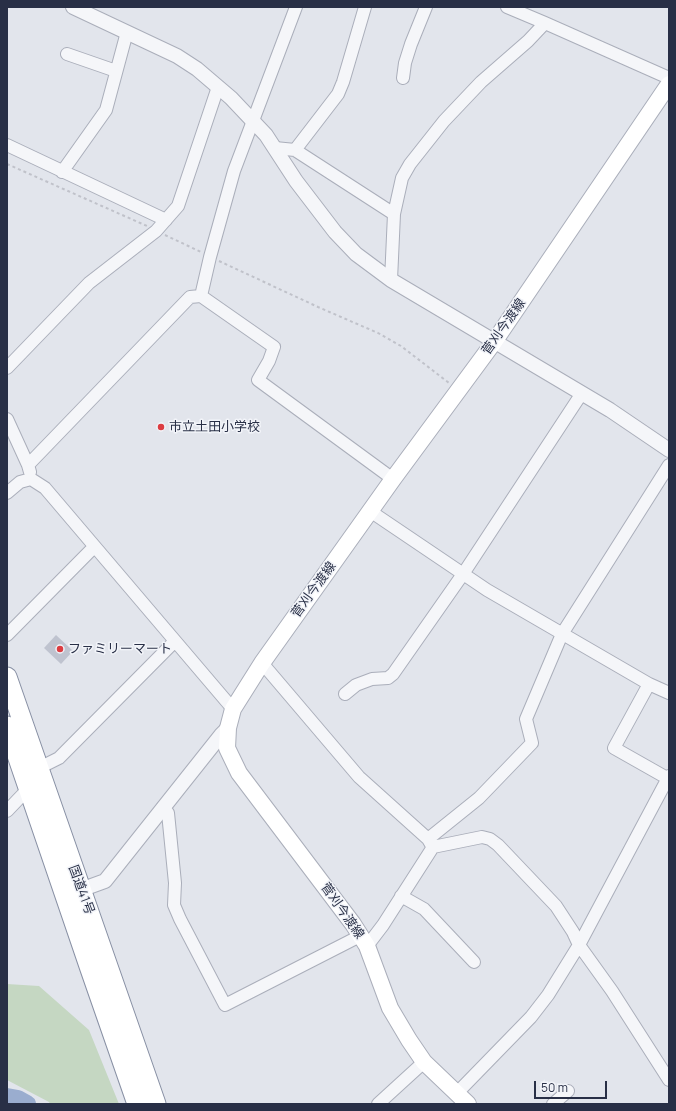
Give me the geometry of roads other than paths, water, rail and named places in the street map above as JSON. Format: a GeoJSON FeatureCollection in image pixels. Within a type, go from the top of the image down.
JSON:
{"type":"FeatureCollection","features":[{"type":"Feature","properties":{"kind":"highway","name":"国道41号"},"geometry":{"type":"LineString","coordinates":[[7,676],[39,768],[73,893],[138,1104]]}},
{"type":"Feature","properties":{"kind":"highway","name":"国道41号"},"geometry":{"type":"LineString","coordinates":[[7,726],[28,789],[73,893],[156,1104]]}},
{"type":"Feature","properties":{"kind":"main road","name":"菅刈今渡線"},"geometry":{"type":"LineString","coordinates":[[462,1099],[424,1062],[390,1008],[364,941],[310,865],[239,772],[227,748],[228,728],[233,709],[262,663],[393,479],[494,342],[669,84]]}},
{"type":"Feature","properties":{"kind":"street"},"geometry":{"type":"LineString","coordinates":[[73,7],[177,56],[197,69],[231,98],[266,135],[296,181],[335,232],[356,254],[391,280],[610,410],[669,450]]}},
{"type":"Feature","properties":{"kind":"street"},"geometry":{"type":"LineString","coordinates":[[201,296],[210,257],[234,171],[296,7]]}},
{"type":"Feature","properties":{"kind":"street"},"geometry":{"type":"LineString","coordinates":[[295,150],[338,94],[343,82],[365,7]]}},
{"type":"Feature","properties":{"kind":"street"},"geometry":{"type":"LineString","coordinates":[[403,78],[405,63],[411,44],[426,7]]}},
{"type":"Feature","properties":{"kind":"street"},"geometry":{"type":"LineString","coordinates":[[507,7],[669,78]]}},
{"type":"Feature","properties":{"kind":"street"},"geometry":{"type":"LineString","coordinates":[[391,280],[394,214],[402,178],[410,164],[444,121],[480,82],[545,23]]}},
{"type":"Feature","properties":{"kind":"street"},"geometry":{"type":"LineString","coordinates":[[62,172],[106,110],[127,32]]}},
{"type":"Feature","properties":{"kind":"street"},"geometry":{"type":"LineString","coordinates":[[67,54],[116,71]]}},
{"type":"Feature","properties":{"kind":"street"},"geometry":{"type":"LineString","coordinates":[[7,368],[89,283],[156,231],[178,206],[218,87]]}},
{"type":"Feature","properties":{"kind":"street"},"geometry":{"type":"LineString","coordinates":[[7,146],[166,220]]}},
{"type":"Feature","properties":{"kind":"street"},"geometry":{"type":"LineString","coordinates":[[274,148],[295,150],[394,214]]}},
{"type":"Feature","properties":{"kind":"street"},"geometry":{"type":"LineString","coordinates":[[28,465],[190,297],[201,296],[274,347],[269,361],[258,380],[393,479]]}},
{"type":"Feature","properties":{"kind":"street"},"geometry":{"type":"LineString","coordinates":[[345,694],[356,685],[372,679],[388,678],[393,674],[463,574],[582,393]]}},
{"type":"Feature","properties":{"kind":"street"},"geometry":{"type":"LineString","coordinates":[[7,419],[28,465],[31,479],[45,488],[233,709]]}},
{"type":"Feature","properties":{"kind":"street"},"geometry":{"type":"LineString","coordinates":[[163,807],[168,813],[175,883],[174,905],[225,1005],[364,941],[383,925],[430,843],[479,798],[532,743],[526,719],[562,634],[669,465]]}},
{"type":"Feature","properties":{"kind":"street"},"geometry":{"type":"LineString","coordinates":[[7,493],[20,482],[31,479]]}},
{"type":"Feature","properties":{"kind":"street"},"geometry":{"type":"LineString","coordinates":[[370,511],[487,590],[650,684],[669,693]]}},
{"type":"Feature","properties":{"kind":"street"},"geometry":{"type":"LineString","coordinates":[[7,635],[94,547]]}},
{"type":"Feature","properties":{"kind":"street"},"geometry":{"type":"LineString","coordinates":[[39,768],[59,758],[175,641]]}},
{"type":"Feature","properties":{"kind":"street"},"geometry":{"type":"LineString","coordinates":[[262,663],[359,777],[430,843]]}},
{"type":"Feature","properties":{"kind":"street"},"geometry":{"type":"LineString","coordinates":[[462,1099],[548,995],[579,945],[667,783],[614,748],[650,684]]}},
{"type":"Feature","properties":{"kind":"street"},"geometry":{"type":"LineString","coordinates":[[73,893],[105,881],[221,734],[228,728]]}},
{"type":"Feature","properties":{"kind":"street"},"geometry":{"type":"LineString","coordinates":[[7,811],[28,789]]}},
{"type":"Feature","properties":{"kind":"street"},"geometry":{"type":"LineString","coordinates":[[430,843],[482,836],[490,839],[498,845],[556,906],[574,932],[579,945],[612,991],[669,1080]]}},
{"type":"Feature","properties":{"kind":"street"},"geometry":{"type":"LineString","coordinates":[[401,896],[424,909],[474,962]]}},
{"type":"Feature","properties":{"kind":"street"},"geometry":{"type":"LineString","coordinates":[[378,1104],[387,1094],[424,1062]]}},
{"type":"Feature","properties":{"kind":"street"},"geometry":{"type":"LineString","coordinates":[[553,1104],[568,1091]]}},
{"type":"Feature","properties":{"kind":"waterway"},"geometry":{"type":"LineString","coordinates":[[7,1097],[18,1099],[27,1104]]}},
{"type":"Feature","properties":{"kind":"place","name":"市立土田小学校"},"geometry":{"type":"Point","coordinates":[161,427]}},
{"type":"Feature","properties":{"kind":"place","name":"ファミリーマート"},"geometry":{"type":"Point","coordinates":[60,649]}}]}
